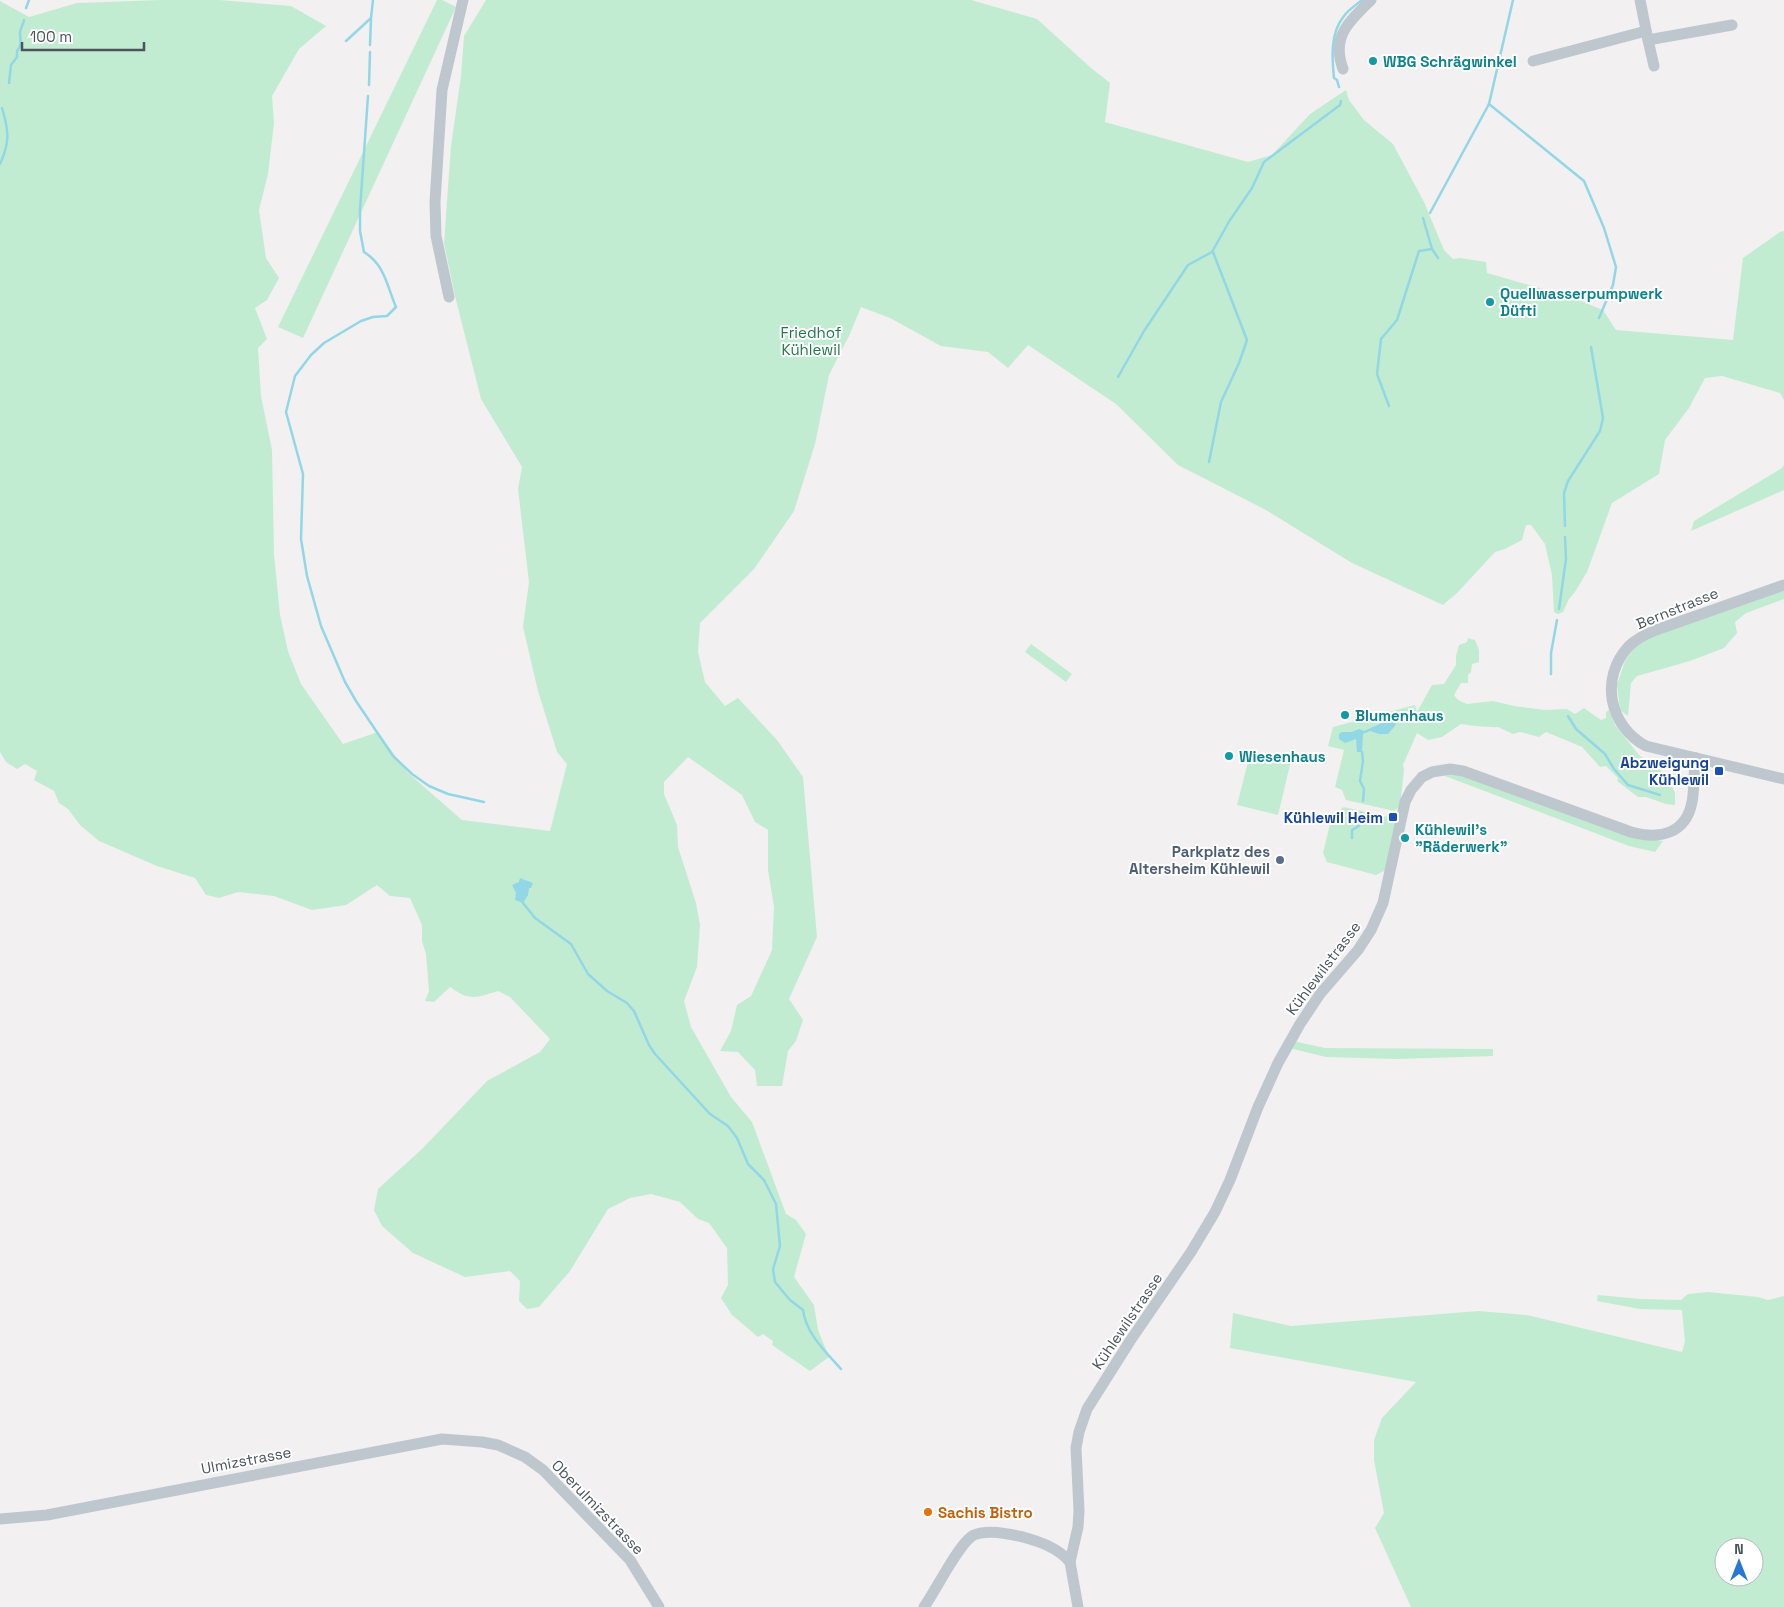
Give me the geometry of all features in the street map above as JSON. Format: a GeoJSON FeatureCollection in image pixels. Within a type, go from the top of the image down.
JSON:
{"type":"FeatureCollection","features":[{"type":"Feature","properties":{"kind":"street"},"geometry":{"type":"LineString","coordinates":[[449,297],[436,236],[435,202],[442,90],[463,0]]}},
{"type":"Feature","properties":{"kind":"street"},"geometry":{"type":"LineString","coordinates":[[1343,69],[1338,48],[1340,38],[1350,21],[1371,0]]}},
{"type":"Feature","properties":{"kind":"street"},"geometry":{"type":"LineString","coordinates":[[1640,0],[1654,66]]}},
{"type":"Feature","properties":{"kind":"street"},"geometry":{"type":"LineString","coordinates":[[1533,62],[1647,36],[1732,25]]}},
{"type":"Feature","properties":{"kind":"street","name":"Bernstrasse"},"geometry":{"type":"LineString","coordinates":[[1784,585],[1646,634],[1630,646],[1617,663],[1612,682],[1613,703],[1618,720],[1637,742],[1646,746],[1784,779]]}},
{"type":"Feature","properties":{"kind":"street","name":"Kühlewilstrasse"},"geometry":{"type":"LineString","coordinates":[[1078,1607],[1070,1562],[1078,1527],[1079,1511],[1076,1448],[1087,1409],[1130,1341],[1186,1260],[1215,1212],[1228,1187],[1258,1107],[1278,1063],[1300,1024],[1320,994],[1358,950],[1371,930],[1380,911],[1386,890],[1405,802],[1414,785],[1422,777],[1437,770],[1463,771],[1631,832],[1655,836],[1664,835],[1675,829],[1683,822],[1689,812],[1692,802],[1696,758]]}},
{"type":"Feature","properties":{"kind":"street","name":"Ulmizstrasse"},"geometry":{"type":"LineString","coordinates":[[0,1519],[48,1515],[442,1439],[498,1445]]}},
{"type":"Feature","properties":{"kind":"street","name":"Oberulmizstrasse"},"geometry":{"type":"LineString","coordinates":[[498,1445],[525,1457],[554,1480],[630,1560],[659,1607]]}},
{"type":"Feature","properties":{"kind":"street"},"geometry":{"type":"LineString","coordinates":[[924,1607],[963,1545],[975,1535],[990,1533],[1017,1536],[1053,1548],[1062,1553],[1070,1562]]}},
{"type":"Feature","properties":{"kind":"street"},"geometry":{"type":"LineString","coordinates":[[1053,1548],[1065,1547],[1074,1539]]}},
{"type":"Feature","properties":{"kind":"green space","name":"Friedhof Kühlewil"},"geometry":{"type":"Polygon","coordinates":[[[219,0],[291,6],[326,26],[299,49],[272,96],[274,123],[268,174],[259,210],[266,258],[279,278],[267,300],[255,308],[267,339],[258,348],[261,396],[272,450],[274,554],[280,615],[288,651],[301,684],[343,744],[378,732],[407,772],[462,820],[550,831],[567,764],[557,752],[538,691],[523,627],[529,582],[518,489],[522,467],[481,399],[455,296],[444,243],[451,146],[461,76],[464,36],[486,0],[971,0],[1037,19],[1110,83],[1105,122],[1248,162],[1272,155],[1310,114],[1346,90],[1349,100],[1364,120],[1393,144],[1424,202],[1444,250],[1453,259],[1460,258],[1486,262],[1487,273],[1571,297],[1603,310],[1616,330],[1733,340],[1743,258],[1784,231],[1784,400],[1780,393],[1722,376],[1705,378],[1689,408],[1665,440],[1659,474],[1612,503],[1587,572],[1569,599],[1563,612],[1558,614],[1554,612],[1552,575],[1545,544],[1531,525],[1526,525],[1522,540],[1495,552],[1458,592],[1443,605],[1352,563],[1266,510],[1178,465],[1116,404],[1028,345],[1008,368],[988,352],[941,346],[890,318],[861,307],[829,375],[815,444],[794,511],[754,569],[700,623],[698,652],[705,682],[725,706],[738,698],[777,740],[803,777],[817,937],[789,999],[803,1020],[796,1041],[788,1051],[782,1086],[757,1086],[755,1070],[738,1052],[720,1051],[731,1031],[737,1005],[751,996],[772,950],[774,907],[768,870],[768,830],[755,822],[742,795],[688,757],[664,782],[664,794],[677,825],[678,847],[696,903],[700,925],[697,967],[684,1001],[691,1027],[731,1097],[752,1122],[786,1214],[796,1220],[806,1234],[794,1277],[814,1305],[818,1330],[829,1357],[810,1371],[772,1345],[773,1341],[763,1334],[758,1337],[732,1315],[721,1298],[728,1285],[727,1248],[709,1223],[698,1219],[680,1202],[651,1194],[630,1198],[608,1209],[570,1271],[539,1307],[527,1309],[519,1301],[520,1281],[510,1271],[465,1277],[413,1253],[382,1226],[374,1210],[378,1189],[423,1148],[487,1081],[540,1052],[550,1039],[510,997],[498,991],[473,997],[462,995],[450,987],[434,1002],[425,1001],[429,991],[426,954],[422,941],[422,925],[410,898],[390,896],[377,885],[346,905],[312,910],[274,896],[238,892],[219,898],[206,895],[195,878],[157,866],[99,841],[80,825],[68,809],[59,803],[54,791],[34,780],[37,771],[25,764],[17,769],[6,762],[0,752],[0,1],[29,17],[77,3],[219,0]]]}},
{"type":"Feature","properties":{"kind":"green space"},"geometry":{"type":"Polygon","coordinates":[[[437,0],[442,0],[456,7],[303,338],[278,327],[437,0]]]}},
{"type":"Feature","properties":{"kind":"green space"},"geometry":{"type":"Polygon","coordinates":[[[1784,465],[1784,490],[1691,531],[1694,521],[1784,465]]]}},
{"type":"Feature","properties":{"kind":"green space"},"geometry":{"type":"Polygon","coordinates":[[[1784,588],[1784,599],[1746,613],[1735,622],[1737,633],[1724,648],[1690,661],[1637,676],[1631,683],[1628,716],[1620,710],[1617,685],[1625,661],[1636,645],[1655,633],[1784,588]]]}},
{"type":"Feature","properties":{"kind":"green space"},"geometry":{"type":"Polygon","coordinates":[[[1468,638],[1475,640],[1479,650],[1479,662],[1472,664],[1471,672],[1468,675],[1468,683],[1461,683],[1454,695],[1458,700],[1467,704],[1493,701],[1545,710],[1567,709],[1575,714],[1584,708],[1601,720],[1606,718],[1606,712],[1609,710],[1615,725],[1639,755],[1667,775],[1675,793],[1675,805],[1646,797],[1638,797],[1617,781],[1618,778],[1606,766],[1600,767],[1582,747],[1546,732],[1539,737],[1520,732],[1513,734],[1498,727],[1461,724],[1442,737],[1428,740],[1417,733],[1403,765],[1400,806],[1394,811],[1346,800],[1342,790],[1335,787],[1344,750],[1328,746],[1333,727],[1415,705],[1417,712],[1432,685],[1444,684],[1456,665],[1459,645],[1467,642],[1468,638]]]}},
{"type":"Feature","properties":{"kind":"green space"},"geometry":{"type":"Polygon","coordinates":[[[1031,644],[1072,674],[1066,682],[1025,652],[1031,644]]]}},
{"type":"Feature","properties":{"kind":"green space"},"geometry":{"type":"Polygon","coordinates":[[[1251,750],[1291,761],[1278,815],[1237,805],[1251,750]]]}},
{"type":"Feature","properties":{"kind":"green space"},"geometry":{"type":"Polygon","coordinates":[[[1450,772],[1642,838],[1663,841],[1655,852],[1629,846],[1445,776],[1444,774],[1450,772]]]}},
{"type":"Feature","properties":{"kind":"green space"},"geometry":{"type":"Polygon","coordinates":[[[1344,807],[1392,818],[1396,826],[1388,869],[1376,875],[1327,862],[1323,853],[1332,816],[1344,807]]]}},
{"type":"Feature","properties":{"kind":"green space"},"geometry":{"type":"Polygon","coordinates":[[[1293,1041],[1325,1048],[1493,1049],[1493,1056],[1397,1059],[1326,1057],[1289,1048],[1293,1041]]]}},
{"type":"Feature","properties":{"kind":"green space"},"geometry":{"type":"Polygon","coordinates":[[[1708,1292],[1758,1297],[1768,1300],[1784,1296],[1784,1607],[1411,1607],[1375,1528],[1384,1513],[1374,1460],[1374,1440],[1382,1418],[1416,1382],[1230,1348],[1233,1313],[1291,1326],[1479,1311],[1527,1315],[1682,1352],[1685,1342],[1682,1310],[1640,1309],[1597,1301],[1598,1295],[1681,1300],[1688,1294],[1708,1292]]]}},
{"type":"Feature","properties":{"kind":"water"},"geometry":{"type":"Polygon","coordinates":[[[1391,719],[1396,724],[1388,734],[1370,731],[1363,734],[1362,752],[1357,752],[1356,739],[1345,743],[1339,739],[1339,734],[1342,732],[1352,732],[1359,729],[1364,731],[1391,719]]]}},
{"type":"Feature","properties":{"kind":"water"},"geometry":{"type":"Polygon","coordinates":[[[520,878],[533,883],[523,903],[515,900],[516,893],[512,885],[519,882],[520,878]]]}},
{"type":"Feature","properties":{"kind":"waterway"},"geometry":{"type":"LineString","coordinates":[[26,8],[29,0]]}},
{"type":"Feature","properties":{"kind":"waterway"},"geometry":{"type":"LineString","coordinates":[[346,41],[371,18],[373,0]]}},
{"type":"Feature","properties":{"kind":"waterway"},"geometry":{"type":"LineString","coordinates":[[1339,87],[1337,80],[1334,78],[1333,46],[1336,30],[1344,16],[1362,0]]}},
{"type":"Feature","properties":{"kind":"waterway"},"geometry":{"type":"LineString","coordinates":[[1430,213],[1489,104],[1513,0]]}},
{"type":"Feature","properties":{"kind":"waterway"},"geometry":{"type":"LineString","coordinates":[[370,45],[371,19]]}},
{"type":"Feature","properties":{"kind":"waterway"},"geometry":{"type":"LineString","coordinates":[[9,83],[11,65],[17,57],[17,51],[21,44],[20,31],[24,20]]}},
{"type":"Feature","properties":{"kind":"waterway"},"geometry":{"type":"LineString","coordinates":[[369,85],[370,52]]}},
{"type":"Feature","properties":{"kind":"waterway"},"geometry":{"type":"LineString","coordinates":[[368,96],[360,231],[364,252],[377,263],[396,307],[387,316],[373,317],[361,321],[324,343],[311,355],[295,376],[286,412],[303,474],[301,539],[307,576],[321,626],[345,682],[393,756],[412,774],[429,786],[448,794],[484,802]]}},
{"type":"Feature","properties":{"kind":"waterway"},"geometry":{"type":"LineString","coordinates":[[1118,377],[1144,331],[1188,265],[1212,252],[1230,220],[1252,188],[1264,162],[1340,105],[1341,101]]}},
{"type":"Feature","properties":{"kind":"waterway"},"geometry":{"type":"LineString","coordinates":[[1489,104],[1584,181],[1604,228],[1616,267],[1613,285],[1599,318]]}},
{"type":"Feature","properties":{"kind":"waterway"},"geometry":{"type":"LineString","coordinates":[[0,164],[7,143],[6,123],[2,108]]}},
{"type":"Feature","properties":{"kind":"waterway"},"geometry":{"type":"LineString","coordinates":[[1389,406],[1377,374],[1381,339],[1397,320],[1419,251],[1432,249],[1423,218]]}},
{"type":"Feature","properties":{"kind":"waterway"},"geometry":{"type":"LineString","coordinates":[[1432,249],[1438,258]]}},
{"type":"Feature","properties":{"kind":"waterway"},"geometry":{"type":"LineString","coordinates":[[1209,462],[1221,402],[1239,363],[1247,340],[1213,252]]}},
{"type":"Feature","properties":{"kind":"waterway"},"geometry":{"type":"LineString","coordinates":[[1565,526],[1564,493],[1568,481],[1600,431],[1603,418],[1591,347]]}},
{"type":"Feature","properties":{"kind":"waterway"},"geometry":{"type":"LineString","coordinates":[[1559,609],[1566,559],[1565,537]]}},
{"type":"Feature","properties":{"kind":"waterway"},"geometry":{"type":"LineString","coordinates":[[1551,674],[1551,653],[1557,620]]}},
{"type":"Feature","properties":{"kind":"waterway"},"geometry":{"type":"LineString","coordinates":[[1568,716],[1576,729],[1605,754],[1614,769],[1628,785],[1660,795]]}},
{"type":"Feature","properties":{"kind":"waterway"},"geometry":{"type":"LineString","coordinates":[[1362,752],[1363,761],[1360,781],[1364,789],[1363,801]]}},
{"type":"Feature","properties":{"kind":"waterway"},"geometry":{"type":"LineString","coordinates":[[1352,838],[1352,830],[1359,826],[1351,819],[1352,817],[1360,817],[1361,813]]}},
{"type":"Feature","properties":{"kind":"waterway"},"geometry":{"type":"LineString","coordinates":[[523,903],[535,918],[571,944],[588,974],[607,991],[627,1003],[634,1011],[655,1054],[710,1114],[728,1126],[737,1138],[748,1164],[764,1180],[776,1204],[780,1246],[773,1269],[775,1282],[790,1300],[803,1310],[812,1335],[841,1369]]}},
{"type":"Feature","properties":{"kind":"place","name":"WBG Schrägwinkel"},"geometry":{"type":"Point","coordinates":[1373,61]}},
{"type":"Feature","properties":{"kind":"place","name":"Quellwasserpumpwerk Düfti"},"geometry":{"type":"Point","coordinates":[1490,302]}},
{"type":"Feature","properties":{"kind":"place","name":"Blumenhaus"},"geometry":{"type":"Point","coordinates":[1345,715]}},
{"type":"Feature","properties":{"kind":"place","name":"Wiesenhaus"},"geometry":{"type":"Point","coordinates":[1229,756]}},
{"type":"Feature","properties":{"kind":"place","name":"Abzweigung Kühlewil"},"geometry":{"type":"Point","coordinates":[1719,771]}},
{"type":"Feature","properties":{"kind":"place","name":"Kühlewil Heim"},"geometry":{"type":"Point","coordinates":[1393,817]}},
{"type":"Feature","properties":{"kind":"place","name":"Kühlewil's \"Räderwerk\""},"geometry":{"type":"Point","coordinates":[1405,838]}},
{"type":"Feature","properties":{"kind":"place","name":"Parkplatz des Altersheim Kühlewil"},"geometry":{"type":"Point","coordinates":[1280,860]}},
{"type":"Feature","properties":{"kind":"place","name":"Sachis Bistro"},"geometry":{"type":"Point","coordinates":[928,1512]}}]}
